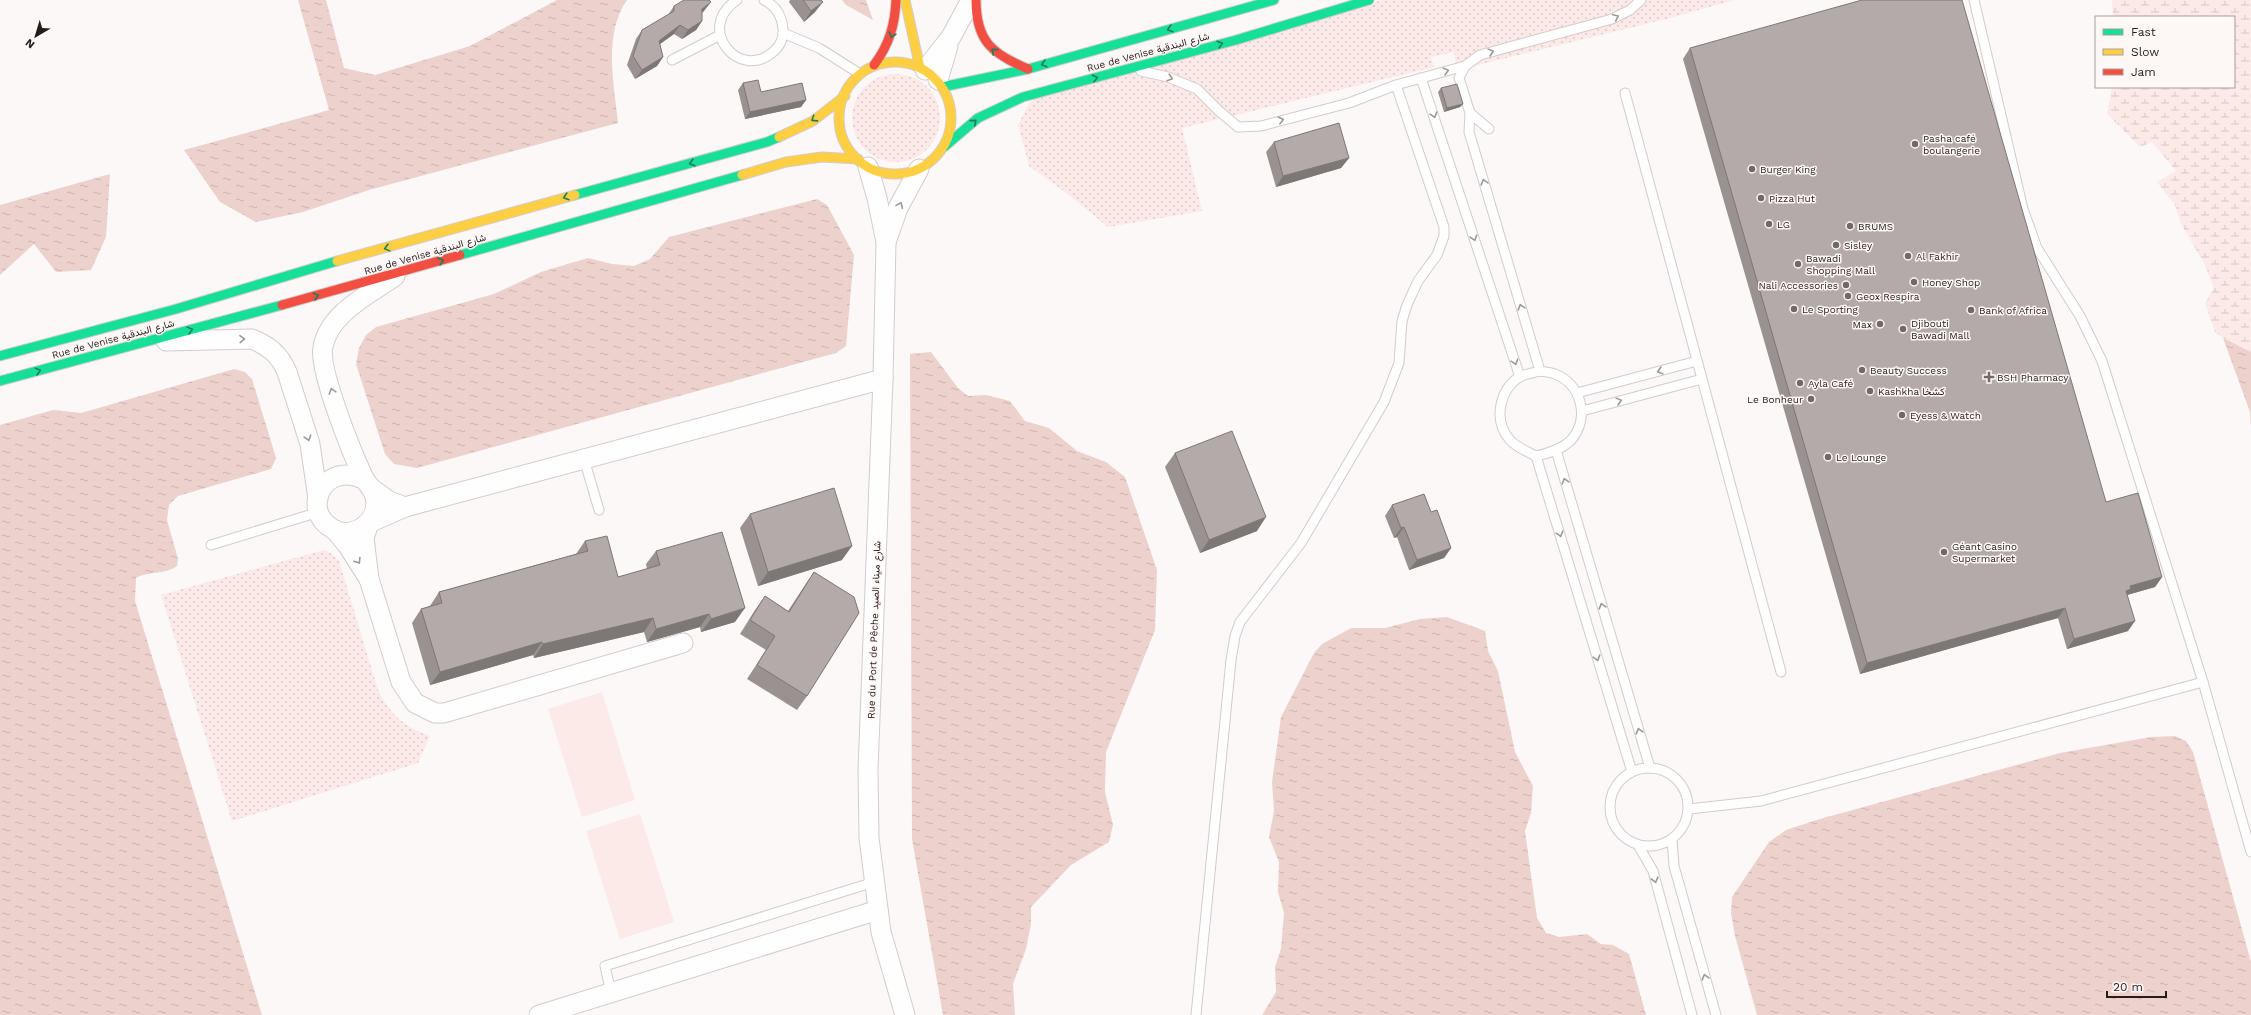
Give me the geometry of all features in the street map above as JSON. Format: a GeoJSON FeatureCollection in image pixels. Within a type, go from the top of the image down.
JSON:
{"type":"FeatureCollection","features":[{"type":"Feature","properties":{"kind":"main road"},"geometry":{"type":"LineString","coordinates":[[896,0],[894,27],[885,52],[874,65],[860,74],[844,96],[839,119],[841,132],[846,145],[863,163],[890,174],[902,174],[919,169],[933,160],[944,147],[950,131],[951,113],[931,76],[905,0]]}},
{"type":"Feature","properties":{"kind":"main road"},"geometry":{"type":"LineString","coordinates":[[976,0],[974,17],[984,41],[1003,58],[1028,69]]}},
{"type":"Feature","properties":{"kind":"main road","name":"Rue de Venise شارع البندقية"},"geometry":{"type":"LineString","coordinates":[[931,76],[1028,69],[1274,0]]}},
{"type":"Feature","properties":{"kind":"main road","name":"Rue de Venise شارع البندقية"},"geometry":{"type":"LineString","coordinates":[[944,147],[978,118],[1023,97],[1132,69],[1369,0]]}},
{"type":"Feature","properties":{"kind":"main road"},"geometry":{"type":"LineString","coordinates":[[874,65],[896,62],[910,64],[931,76]]}},
{"type":"Feature","properties":{"kind":"main road","name":"Rue de Venise شارع البندقية"},"geometry":{"type":"LineString","coordinates":[[0,356],[767,142],[812,120],[844,96]]}},
{"type":"Feature","properties":{"kind":"main road","name":"Rue de Venise شارع البندقية"},"geometry":{"type":"LineString","coordinates":[[0,381],[400,272],[786,162],[822,157],[863,163]]}},
{"type":"Feature","properties":{"kind":"street"},"geometry":{"type":"LineString","coordinates":[[931,76],[971,0]]}},
{"type":"Feature","properties":{"kind":"street","name":"Rue du Port de Pêche شارع ميناء الصيد"},"geometry":{"type":"LineString","coordinates":[[863,163],[877,198],[886,242],[883,380],[868,770],[869,838],[881,932],[905,1015]]}},
{"type":"Feature","properties":{"kind":"street","name":"Rue du Port de Pêche شارع ميناء الصيد"},"geometry":{"type":"LineString","coordinates":[[886,242],[898,208],[919,169]]}},
{"type":"Feature","properties":{"kind":"street"},"geometry":{"type":"LineString","coordinates":[[400,272],[334,322],[323,347],[324,363],[347,442],[376,497],[376,507],[364,538],[369,580],[401,682],[416,703],[435,713],[444,712],[683,643]]}},
{"type":"Feature","properties":{"kind":"street"},"geometry":{"type":"LineString","coordinates":[[147,342],[252,339],[264,344],[274,352],[282,362],[287,372],[310,444],[318,506],[327,525],[334,530],[348,546],[369,580]]}},
{"type":"Feature","properties":{"kind":"street"},"geometry":{"type":"LineString","coordinates":[[334,530],[344,533],[353,532],[405,507],[883,380]]}},
{"type":"Feature","properties":{"kind":"street"},"geometry":{"type":"LineString","coordinates":[[318,506],[321,490],[327,482],[336,476],[345,474],[356,476],[389,501],[405,507]]}},
{"type":"Feature","properties":{"kind":"street"},"geometry":{"type":"LineString","coordinates":[[539,1015],[878,910]]}},
{"type":"Feature","properties":{"kind":"lane"},"geometry":{"type":"LineString","coordinates":[[738,0],[730,5],[723,14],[720,24],[720,35],[730,52],[748,60],[758,60],[767,57],[781,42],[783,32],[782,22],[778,11],[764,0]]}},
{"type":"Feature","properties":{"kind":"lane"},"geometry":{"type":"LineString","coordinates":[[1132,69],[1168,77],[1197,89],[1219,112],[1238,128],[1261,126],[1349,103],[1396,85],[1465,66],[1480,55],[1612,19],[1630,10],[1641,0]]}},
{"type":"Feature","properties":{"kind":"lane"},"geometry":{"type":"LineString","coordinates":[[1974,0],[2023,209],[2037,248],[2080,316],[2102,361],[2203,682],[2251,852]]}},
{"type":"Feature","properties":{"kind":"lane"},"geometry":{"type":"LineString","coordinates":[[783,32],[819,48],[860,74]]}},
{"type":"Feature","properties":{"kind":"lane"},"geometry":{"type":"LineString","coordinates":[[672,60],[720,35]]}},
{"type":"Feature","properties":{"kind":"lane"},"geometry":{"type":"LineString","coordinates":[[1465,66],[1459,78],[1470,114],[1469,132],[1540,371]]}},
{"type":"Feature","properties":{"kind":"lane"},"geometry":{"type":"LineString","coordinates":[[1421,78],[1520,376]]}},
{"type":"Feature","properties":{"kind":"lane"},"geometry":{"type":"LineString","coordinates":[[1196,1015],[1231,660],[1235,636],[1248,610],[1301,543],[1384,402],[1399,363],[1402,321],[1407,305],[1418,281],[1438,255],[1444,236],[1444,226],[1396,85]]}},
{"type":"Feature","properties":{"kind":"lane"},"geometry":{"type":"LineString","coordinates":[[1625,93],[1781,672]]}},
{"type":"Feature","properties":{"kind":"lane"},"geometry":{"type":"LineString","coordinates":[[1470,114],[1489,129]]}},
{"type":"Feature","properties":{"kind":"lane"},"geometry":{"type":"LineString","coordinates":[[1577,393],[1698,361]]}},
{"type":"Feature","properties":{"kind":"lane"},"geometry":{"type":"LineString","coordinates":[[1536,456],[1556,450],[1572,439],[1579,426],[1582,411],[1577,393],[1568,381],[1555,374],[1540,371],[1520,376],[1506,389],[1500,406],[1501,424],[1510,440],[1536,456],[1632,772]]}},
{"type":"Feature","properties":{"kind":"lane"},"geometry":{"type":"LineString","coordinates":[[1582,411],[1702,379]]}},
{"type":"Feature","properties":{"kind":"lane"},"geometry":{"type":"LineString","coordinates":[[1556,450],[1650,768]]}},
{"type":"Feature","properties":{"kind":"lane"},"geometry":{"type":"LineString","coordinates":[[584,459],[599,510]]}},
{"type":"Feature","properties":{"kind":"lane"},"geometry":{"type":"LineString","coordinates":[[211,545],[318,506]]}},
{"type":"Feature","properties":{"kind":"lane"},"geometry":{"type":"LineString","coordinates":[[1688,809],[1762,801],[2203,682]]}},
{"type":"Feature","properties":{"kind":"lane"},"geometry":{"type":"LineString","coordinates":[[1650,768],[1662,770],[1673,776],[1682,785],[1687,796],[1688,809],[1682,829],[1672,839],[1658,846],[1638,845],[1626,839],[1616,829],[1611,817],[1610,803],[1613,790],[1621,780],[1632,772],[1650,768]]}},
{"type":"Feature","properties":{"kind":"lane"},"geometry":{"type":"LineString","coordinates":[[1672,839],[1674,866],[1716,1015]]}},
{"type":"Feature","properties":{"kind":"lane"},"geometry":{"type":"LineString","coordinates":[[1638,845],[1653,871],[1692,1015]]}},
{"type":"Feature","properties":{"kind":"lane"},"geometry":{"type":"LineString","coordinates":[[611,993],[605,966],[874,882]]}},
{"type":"Feature","properties":{"kind":"green space"},"geometry":{"type":"Polygon","coordinates":[[[1383,0],[1734,0],[1670,18],[1457,70],[1454,52],[1431,57],[1434,67],[1182,128],[1202,211],[1108,227],[1069,195],[1029,166],[1018,125],[1029,104],[1051,84],[1383,0]]]}},
{"type":"Feature","properties":{"kind":"green space"},"geometry":{"type":"Polygon","coordinates":[[[2112,0],[2251,0],[2251,352],[2223,338],[2215,332],[2205,303],[2214,288],[2204,263],[2181,224],[2175,205],[2157,182],[2176,171],[2152,142],[2140,147],[2107,114],[2112,88],[2235,88],[2235,16],[2113,16],[2112,0]]]}},
{"type":"Feature","properties":{"kind":"green space"},"geometry":{"type":"Polygon","coordinates":[[[896,74],[913,78],[927,87],[936,101],[940,118],[936,135],[927,149],[913,158],[896,162],[879,158],[865,149],[856,135],[852,118],[856,101],[865,87],[879,78],[896,74]]]}},
{"type":"Feature","properties":{"kind":"green space"},"geometry":{"type":"Polygon","coordinates":[[[324,550],[332,554],[339,561],[378,690],[383,699],[399,719],[413,729],[430,736],[418,763],[232,821],[161,595],[324,550]]]}},
{"type":"Feature","properties":{"kind":"green space"},"geometry":{"type":"Polygon","coordinates":[[[602,692],[635,800],[582,817],[548,709],[602,692]]]}},
{"type":"Feature","properties":{"kind":"green space"},"geometry":{"type":"Polygon","coordinates":[[[640,814],[674,922],[620,939],[586,831],[640,814]]]}},
{"type":"Feature","properties":{"kind":"water"},"geometry":{"type":"Polygon","coordinates":[[[298,0],[326,0],[344,68],[375,75],[470,46],[557,0],[627,0],[620,13],[615,28],[613,44],[613,76],[618,123],[369,190],[303,212],[256,222],[220,202],[184,150],[329,110],[298,0]]]}},
{"type":"Feature","properties":{"kind":"water"},"geometry":{"type":"Polygon","coordinates":[[[842,0],[866,0],[873,20],[846,5],[842,0]]]}},
{"type":"Feature","properties":{"kind":"water"},"geometry":{"type":"Polygon","coordinates":[[[110,174],[106,237],[91,270],[56,272],[34,244],[0,275],[0,205],[110,174]]]}},
{"type":"Feature","properties":{"kind":"water"},"geometry":{"type":"Polygon","coordinates":[[[817,199],[827,205],[854,255],[846,346],[836,353],[417,468],[394,464],[385,454],[356,364],[359,348],[366,335],[376,327],[494,294],[541,272],[588,258],[612,264],[634,266],[650,259],[669,237],[817,199]]]}},
{"type":"Feature","properties":{"kind":"water"},"geometry":{"type":"Polygon","coordinates":[[[2223,338],[2251,352],[2251,429],[2250,412],[2223,338]]]}},
{"type":"Feature","properties":{"kind":"water"},"geometry":{"type":"Polygon","coordinates":[[[931,352],[958,388],[968,396],[986,395],[1010,401],[1025,421],[1049,428],[1077,451],[1106,462],[1125,477],[1157,570],[1155,630],[1106,752],[1105,792],[1113,825],[1109,842],[1071,865],[1031,907],[1031,924],[1026,949],[1013,984],[1015,1015],[943,1015],[912,839],[910,354],[931,352]]]}},
{"type":"Feature","properties":{"kind":"water"},"geometry":{"type":"Polygon","coordinates":[[[234,369],[245,372],[252,379],[276,458],[271,469],[178,496],[169,505],[167,520],[178,559],[177,566],[167,571],[146,574],[136,578],[135,601],[262,1015],[0,1015],[0,425],[53,410],[81,413],[234,369]]]}},
{"type":"Feature","properties":{"kind":"water"},"geometry":{"type":"Polygon","coordinates":[[[1447,617],[1485,631],[1488,651],[1498,671],[1515,752],[1533,786],[1531,813],[1525,831],[1537,918],[1546,933],[1559,937],[1587,934],[1601,944],[1613,945],[1629,954],[1646,1015],[1262,1015],[1276,992],[1275,967],[1281,949],[1284,913],[1278,892],[1279,862],[1269,837],[1274,811],[1272,782],[1281,717],[1314,653],[1322,644],[1351,628],[1385,628],[1420,619],[1447,617]]]}},
{"type":"Feature","properties":{"kind":"water"},"geometry":{"type":"Polygon","coordinates":[[[2175,736],[2186,741],[2193,752],[2251,962],[2251,1015],[1757,1015],[1735,936],[1731,913],[1732,897],[1769,842],[1786,830],[1820,819],[2060,753],[2151,737],[2175,736]]]}},
{"type":"Feature","properties":{"kind":"building"},"geometry":{"type":"Polygon","coordinates":[[[684,0],[709,0],[711,2],[702,9],[702,21],[688,30],[680,25],[659,41],[663,57],[642,70],[633,56],[642,30],[674,11],[674,6],[684,0]]]}},
{"type":"Feature","properties":{"kind":"building"},"geometry":{"type":"Polygon","coordinates":[[[803,0],[821,0],[823,2],[811,11],[803,0]]]}},
{"type":"Feature","properties":{"kind":"building","name":"Djibouti Bawadi Mall"},"geometry":{"type":"Polygon","coordinates":[[[1862,0],[1962,0],[2106,502],[2138,493],[2162,577],[2130,586],[2131,589],[2126,591],[2135,621],[2074,639],[2065,608],[1867,663],[1690,48],[1862,0]]]}},
{"type":"Feature","properties":{"kind":"building"},"geometry":{"type":"Polygon","coordinates":[[[758,80],[761,92],[802,83],[806,100],[750,112],[743,83],[758,80]]]}},
{"type":"Feature","properties":{"kind":"building"},"geometry":{"type":"Polygon","coordinates":[[[1457,84],[1463,104],[1447,108],[1441,88],[1457,84]]]}},
{"type":"Feature","properties":{"kind":"building"},"geometry":{"type":"Polygon","coordinates":[[[1339,123],[1349,158],[1283,176],[1274,142],[1339,123]]]}},
{"type":"Feature","properties":{"kind":"building"},"geometry":{"type":"Polygon","coordinates":[[[1232,431],[1266,517],[1209,540],[1175,453],[1232,431]]]}},
{"type":"Feature","properties":{"kind":"building"},"geometry":{"type":"Polygon","coordinates":[[[834,488],[852,546],[768,572],[750,514],[834,488]]]}},
{"type":"Feature","properties":{"kind":"building"},"geometry":{"type":"Polygon","coordinates":[[[1424,494],[1431,512],[1437,510],[1451,548],[1417,560],[1404,527],[1401,528],[1392,505],[1424,494]]]}},
{"type":"Feature","properties":{"kind":"building"},"geometry":{"type":"Polygon","coordinates":[[[722,532],[745,608],[711,619],[709,614],[656,629],[653,618],[543,644],[542,642],[440,672],[421,609],[442,603],[439,592],[588,551],[585,541],[607,536],[618,577],[660,565],[656,551],[722,532]]]}},
{"type":"Feature","properties":{"kind":"building"},"geometry":{"type":"Polygon","coordinates":[[[814,572],[854,597],[859,613],[807,696],[757,665],[775,636],[750,620],[765,596],[789,612],[814,572]]]}},
{"type":"Feature","properties":{"kind":"traffic: fast"},"geometry":{"type":"LineString","coordinates":[[942,87],[1028,69],[1274,0]]}},
{"type":"Feature","properties":{"kind":"traffic: fast"},"geometry":{"type":"LineString","coordinates":[[944,147],[978,118],[1023,97],[1236,40],[1369,0]]}},
{"type":"Feature","properties":{"kind":"traffic: fast"},"geometry":{"type":"LineString","coordinates":[[575,195],[767,142],[779,137]]}},
{"type":"Feature","properties":{"kind":"traffic: fast"},"geometry":{"type":"LineString","coordinates":[[460,255],[742,175]]}},
{"type":"Feature","properties":{"kind":"traffic: fast"},"geometry":{"type":"LineString","coordinates":[[0,356],[176,309],[337,261]]}},
{"type":"Feature","properties":{"kind":"traffic: fast"},"geometry":{"type":"LineString","coordinates":[[0,381],[282,305]]}},
{"type":"Feature","properties":{"kind":"traffic: slow"},"geometry":{"type":"LineString","coordinates":[[905,0],[920,68]]}},
{"type":"Feature","properties":{"kind":"traffic: slow"},"geometry":{"type":"LineString","coordinates":[[895,62],[916,66],[935,78],[947,97],[951,118],[947,139],[935,158],[916,170],[895,174],[874,170],[855,158],[843,139],[839,118],[843,97],[855,78],[874,66],[895,62]]}},
{"type":"Feature","properties":{"kind":"traffic: slow"},"geometry":{"type":"LineString","coordinates":[[779,137],[813,121],[845,96]]}},
{"type":"Feature","properties":{"kind":"traffic: slow"},"geometry":{"type":"LineString","coordinates":[[742,175],[786,162],[822,157],[858,159]]}},
{"type":"Feature","properties":{"kind":"traffic: slow"},"geometry":{"type":"LineString","coordinates":[[337,261],[575,195]]}},
{"type":"Feature","properties":{"kind":"traffic: jam"},"geometry":{"type":"LineString","coordinates":[[874,65],[884,50],[893,26],[896,0]]}},
{"type":"Feature","properties":{"kind":"traffic: jam"},"geometry":{"type":"LineString","coordinates":[[976,0],[979,26],[988,44],[1005,58],[1028,69]]}},
{"type":"Feature","properties":{"kind":"traffic: jam"},"geometry":{"type":"LineString","coordinates":[[282,305],[460,255]]}},
{"type":"Feature","properties":{"kind":"place","name":"Pasha café boulangerie"},"geometry":{"type":"Point","coordinates":[1915,144]}},
{"type":"Feature","properties":{"kind":"place","name":"Burger King"},"geometry":{"type":"Point","coordinates":[1752,169]}},
{"type":"Feature","properties":{"kind":"place","name":"Pizza Hut"},"geometry":{"type":"Point","coordinates":[1761,198]}},
{"type":"Feature","properties":{"kind":"place","name":"LG"},"geometry":{"type":"Point","coordinates":[1769,224]}},
{"type":"Feature","properties":{"kind":"place","name":"BRUMS"},"geometry":{"type":"Point","coordinates":[1850,226]}},
{"type":"Feature","properties":{"kind":"place","name":"Sisley"},"geometry":{"type":"Point","coordinates":[1836,245]}},
{"type":"Feature","properties":{"kind":"place","name":"Al Fakhir"},"geometry":{"type":"Point","coordinates":[1908,256]}},
{"type":"Feature","properties":{"kind":"place","name":"Bawadi Shopping Mall"},"geometry":{"type":"Point","coordinates":[1798,264]}},
{"type":"Feature","properties":{"kind":"place","name":"Honey Shop"},"geometry":{"type":"Point","coordinates":[1914,282]}},
{"type":"Feature","properties":{"kind":"place","name":"Nali Accessories"},"geometry":{"type":"Point","coordinates":[1846,285]}},
{"type":"Feature","properties":{"kind":"place","name":"Geox Respira"},"geometry":{"type":"Point","coordinates":[1848,296]}},
{"type":"Feature","properties":{"kind":"place","name":"Le Sporting"},"geometry":{"type":"Point","coordinates":[1794,309]}},
{"type":"Feature","properties":{"kind":"place","name":"Bank of Africa"},"geometry":{"type":"Point","coordinates":[1971,310]}},
{"type":"Feature","properties":{"kind":"place","name":"Max"},"geometry":{"type":"Point","coordinates":[1880,324]}},
{"type":"Feature","properties":{"kind":"place","name":"Djibouti Bawadi Mall"},"geometry":{"type":"Point","coordinates":[1903,329]}},
{"type":"Feature","properties":{"kind":"place","name":"Beauty Success"},"geometry":{"type":"Point","coordinates":[1862,370]}},
{"type":"Feature","properties":{"kind":"place","name":"BSH Pharmacy"},"geometry":{"type":"Point","coordinates":[1989,377]}},
{"type":"Feature","properties":{"kind":"place","name":"Ayla Café"},"geometry":{"type":"Point","coordinates":[1800,383]}},
{"type":"Feature","properties":{"kind":"place","name":"Kashkha كشخا"},"geometry":{"type":"Point","coordinates":[1870,391]}},
{"type":"Feature","properties":{"kind":"place","name":"Le Bonheur"},"geometry":{"type":"Point","coordinates":[1811,399]}},
{"type":"Feature","properties":{"kind":"place","name":"Eyess & Watch"},"geometry":{"type":"Point","coordinates":[1902,415]}},
{"type":"Feature","properties":{"kind":"place","name":"Le Lounge"},"geometry":{"type":"Point","coordinates":[1828,457]}},
{"type":"Feature","properties":{"kind":"place","name":"Géant Casino Supermarket"},"geometry":{"type":"Point","coordinates":[1944,552]}}]}
